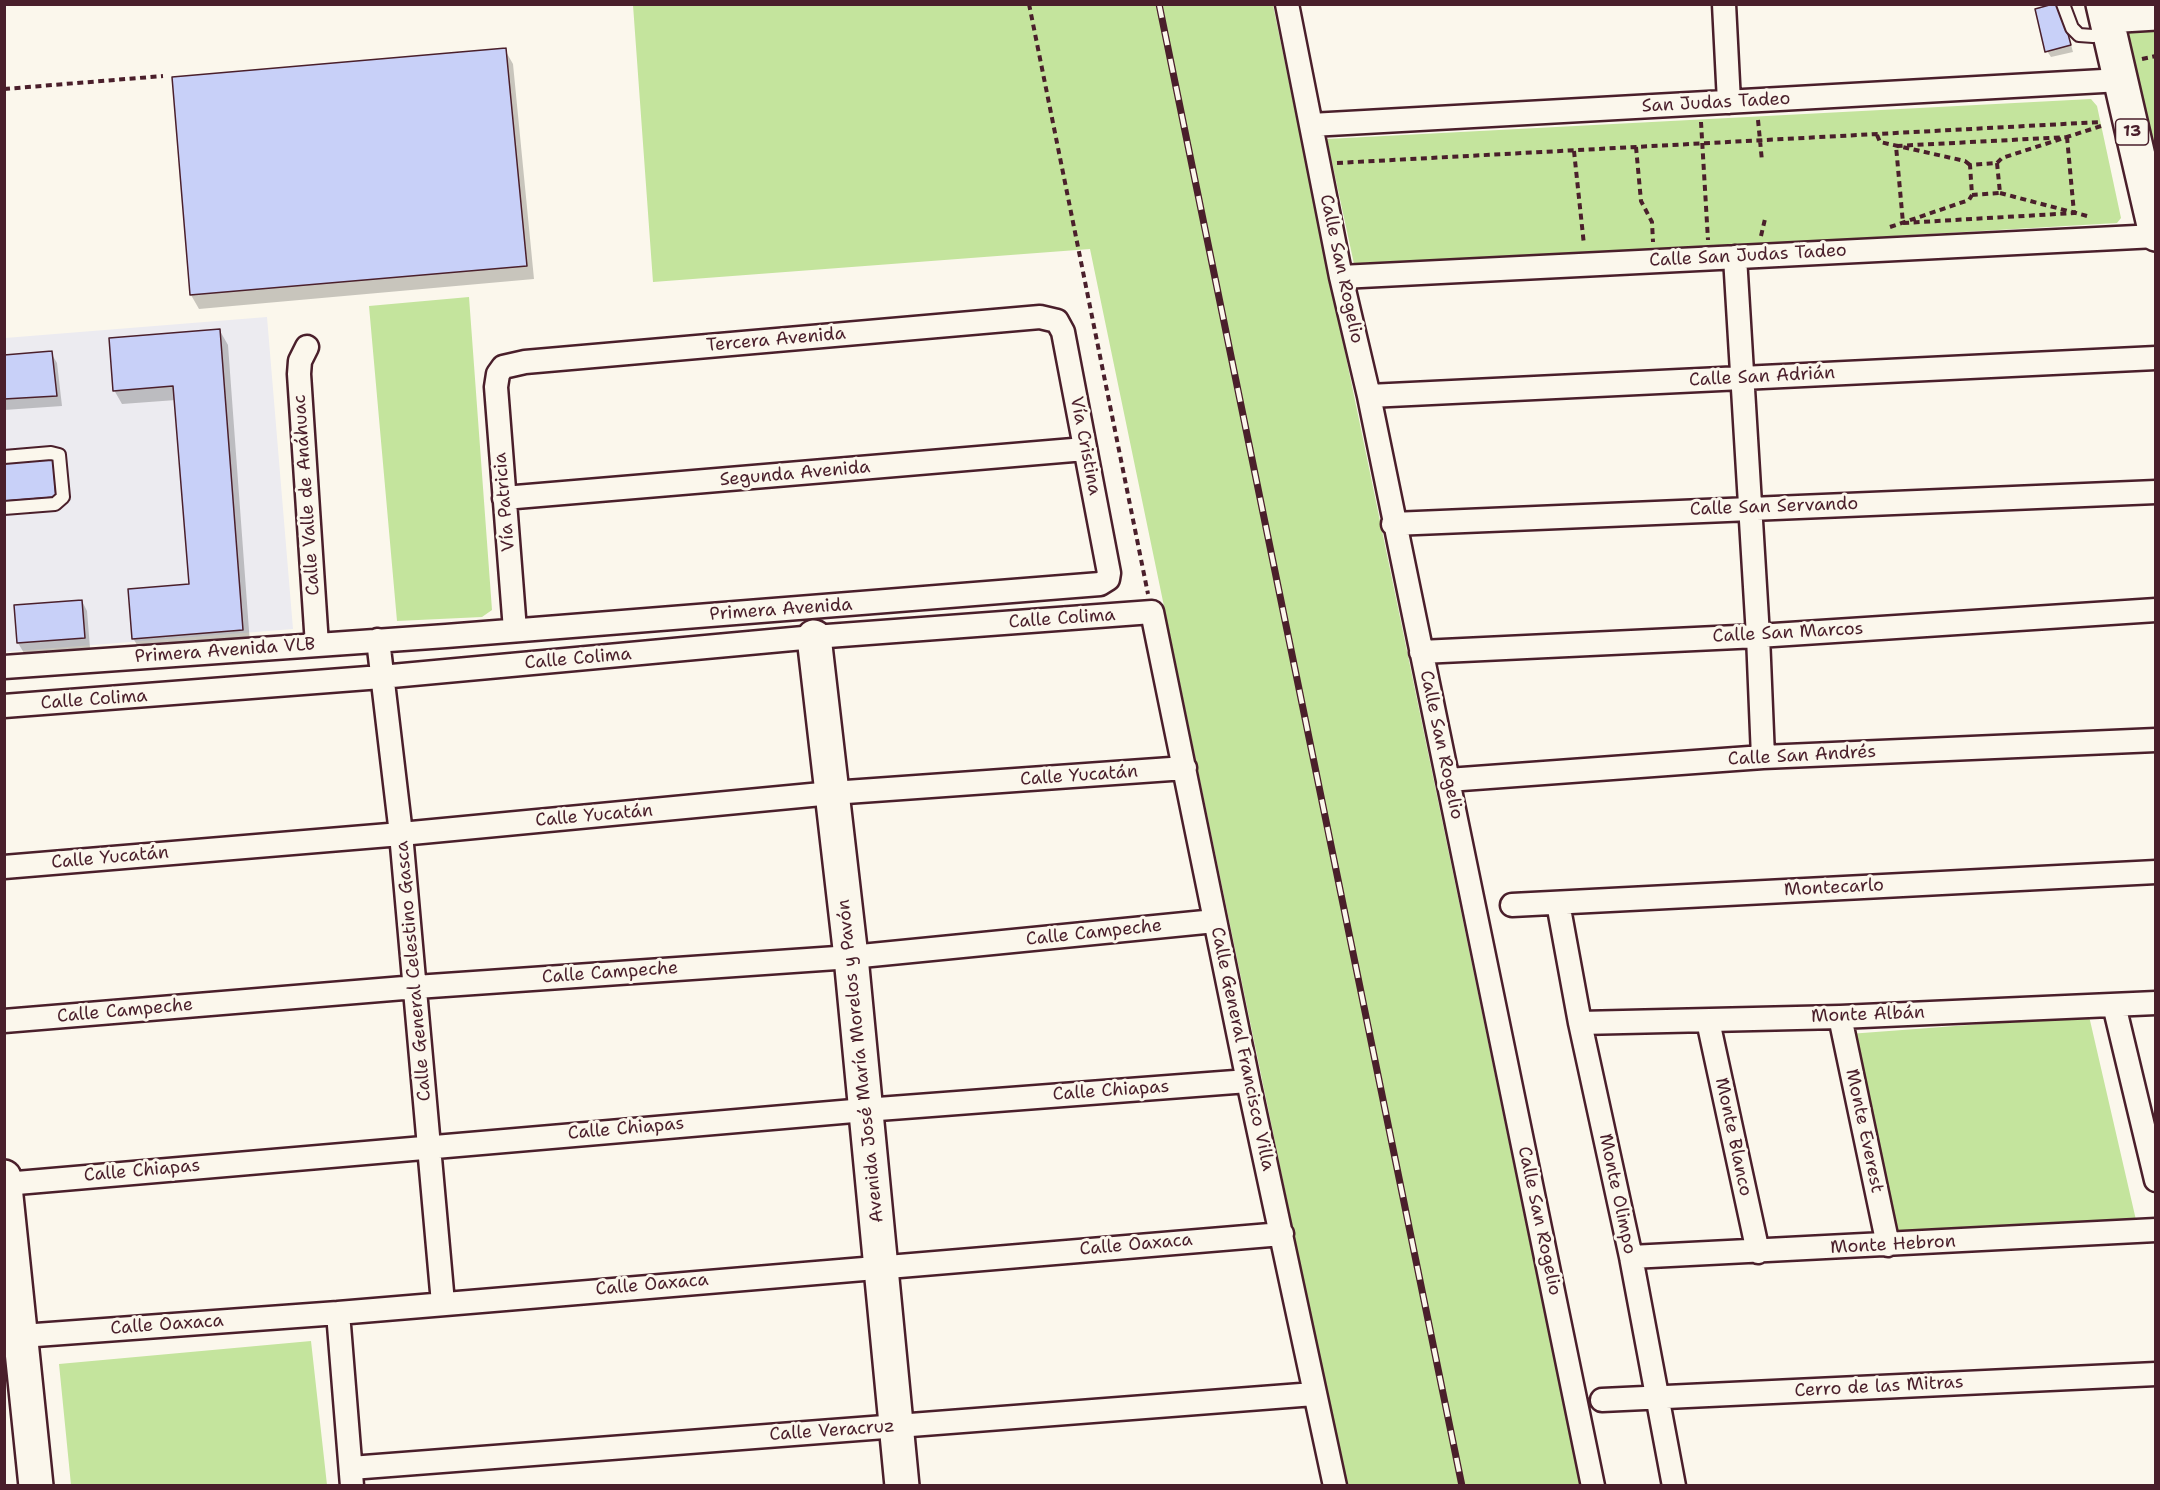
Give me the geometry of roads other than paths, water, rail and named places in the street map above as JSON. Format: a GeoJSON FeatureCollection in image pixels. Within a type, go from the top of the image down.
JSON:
{"type":"FeatureCollection","features":[{"type":"Feature","properties":{"kind":"street","name":"Calle San Rogelio"},"geometry":{"type":"LineString","coordinates":[[1287,4],[1341,277],[1369,396],[1393,524],[1593,1485]]}},
{"type":"Feature","properties":{"kind":"street"},"geometry":{"type":"LineString","coordinates":[[1724,4],[1729,102]]}},
{"type":"Feature","properties":{"kind":"street"},"geometry":{"type":"LineString","coordinates":[[2107,17],[2156,13]]}},
{"type":"Feature","properties":{"kind":"street","name":"13"},"geometry":{"type":"LineString","coordinates":[[2107,17],[2156,235]]}},
{"type":"Feature","properties":{"kind":"street","name":"San Judas Tadeo"},"geometry":{"type":"LineString","coordinates":[[1311,125],[2121,80]]}},
{"type":"Feature","properties":{"kind":"street","name":"Calle San Judas Tadeo"},"geometry":{"type":"LineString","coordinates":[[1341,277],[2156,235]]}},
{"type":"Feature","properties":{"kind":"street"},"geometry":{"type":"LineString","coordinates":[[1735,257],[1763,757]]}},
{"type":"Feature","properties":{"kind":"street","name":"Tercera Avenida"},"geometry":{"type":"LineString","coordinates":[[498,374],[503,367],[525,362],[1040,317],[1058,321]]}},
{"type":"Feature","properties":{"kind":"street","name":"Vía Cristina"},"geometry":{"type":"LineString","coordinates":[[1058,321],[1063,332],[1109,573]]}},
{"type":"Feature","properties":{"kind":"street","name":"Calle Valle de Anáhuac"},"geometry":{"type":"LineString","coordinates":[[307,347],[300,361],[299,374],[317,645]]}},
{"type":"Feature","properties":{"kind":"street","name":"Calle San Adrián"},"geometry":{"type":"LineString","coordinates":[[1369,396],[2156,358]]}},
{"type":"Feature","properties":{"kind":"street","name":"Vía Patricia"},"geometry":{"type":"LineString","coordinates":[[498,374],[496,387],[515,630]]}},
{"type":"Feature","properties":{"kind":"street","name":"Segunda Avenida"},"geometry":{"type":"LineString","coordinates":[[504,498],[1085,449]]}},
{"type":"Feature","properties":{"kind":"street","name":"Calle San Servando"},"geometry":{"type":"LineString","coordinates":[[1393,524],[2156,492]]}},
{"type":"Feature","properties":{"kind":"street","name":"Primera Avenida"},"geometry":{"type":"LineString","coordinates":[[446,636],[1090,586],[1103,583],[1109,573]]}},
{"type":"Feature","properties":{"kind":"street","name":"Calle San Marcos"},"geometry":{"type":"LineString","coordinates":[[1421,652],[1758,636],[2156,610]]}},
{"type":"Feature","properties":{"kind":"street","name":"Calle Colima"},"geometry":{"type":"LineString","coordinates":[[4,706],[381,677],[814,637],[1152,612]]}},
{"type":"Feature","properties":{"kind":"street","name":"Calle General Francisco Villa"},"geometry":{"type":"LineString","coordinates":[[1152,612],[1248,1081],[1335,1485]]}},
{"type":"Feature","properties":{"kind":"street","name":"Primera Avenida VLB"},"geometry":{"type":"LineString","coordinates":[[4,667],[446,636]]}},
{"type":"Feature","properties":{"kind":"street","name":"Avenida José María Morelos y Pavón"},"geometry":{"type":"LineString","coordinates":[[814,637],[851,957],[902,1485]]}},
{"type":"Feature","properties":{"kind":"street","name":"Calle General Celestino Gasca"},"geometry":{"type":"LineString","coordinates":[[378,640],[401,834],[443,1303]]}},
{"type":"Feature","properties":{"kind":"street","name":"Calle San Andrés"},"geometry":{"type":"LineString","coordinates":[[1448,780],[1763,757],[2156,740]]}},
{"type":"Feature","properties":{"kind":"street","name":"Calle Yucatán"},"geometry":{"type":"LineString","coordinates":[[4,867],[401,834],[832,794],[1185,768]]}},
{"type":"Feature","properties":{"kind":"street","name":"Montecarlo"},"geometry":{"type":"LineString","coordinates":[[1512,905],[2156,872]]}},
{"type":"Feature","properties":{"kind":"street","name":"Monte Olimpo"},"geometry":{"type":"LineString","coordinates":[[1558,903],[1580,1023],[1631,1257],[1674,1485]]}},
{"type":"Feature","properties":{"kind":"street","name":"Calle Campeche"},"geometry":{"type":"LineString","coordinates":[[4,1022],[416,987],[851,957],[1215,921]]}},
{"type":"Feature","properties":{"kind":"street","name":"Monte Albán"},"geometry":{"type":"LineString","coordinates":[[1580,1023],[1840,1017],[2156,1003]]}},
{"type":"Feature","properties":{"kind":"street"},"geometry":{"type":"LineString","coordinates":[[2114,1005],[2156,1180]]}},
{"type":"Feature","properties":{"kind":"street","name":"Monte Everest"},"geometry":{"type":"LineString","coordinates":[[1840,1017],[1888,1245]]}},
{"type":"Feature","properties":{"kind":"street","name":"Monte Blanco"},"geometry":{"type":"LineString","coordinates":[[1708,1021],[1758,1252]]}},
{"type":"Feature","properties":{"kind":"street","name":"Calle Chiapas"},"geometry":{"type":"LineString","coordinates":[[5,1184],[430,1146],[1248,1081]]}},
{"type":"Feature","properties":{"kind":"street"},"geometry":{"type":"LineString","coordinates":[[4,1177],[13,1332],[36,1485]]}},
{"type":"Feature","properties":{"kind":"street","name":"Monte Hebron"},"geometry":{"type":"LineString","coordinates":[[1631,1257],[2156,1230]]}},
{"type":"Feature","properties":{"kind":"street","name":"Calle Oaxaca"},"geometry":{"type":"LineString","coordinates":[[13,1332],[338,1313],[1282,1234]]}},
{"type":"Feature","properties":{"kind":"street"},"geometry":{"type":"LineString","coordinates":[[338,1313],[352,1477]]}},
{"type":"Feature","properties":{"kind":"street","name":"Cerro de las Mitras"},"geometry":{"type":"LineString","coordinates":[[1602,1400],[2156,1374]]}},
{"type":"Feature","properties":{"kind":"street","name":"Calle Veracruz"},"geometry":{"type":"LineString","coordinates":[[352,1477],[897,1426],[1314,1394]]}},
{"type":"Feature","properties":{"kind":"lane"},"geometry":{"type":"LineString","coordinates":[[2062,4],[2074,32],[2079,35],[2093,36],[2107,17]]}},
{"type":"Feature","properties":{"kind":"lane"},"geometry":{"type":"LineString","coordinates":[[4,457],[51,453],[58,455],[63,497],[57,503],[4,508]]}},
{"type":"Feature","properties":{"kind":"railway"},"geometry":{"type":"LineString","coordinates":[[1159,4],[1462,1486]]}}]}
